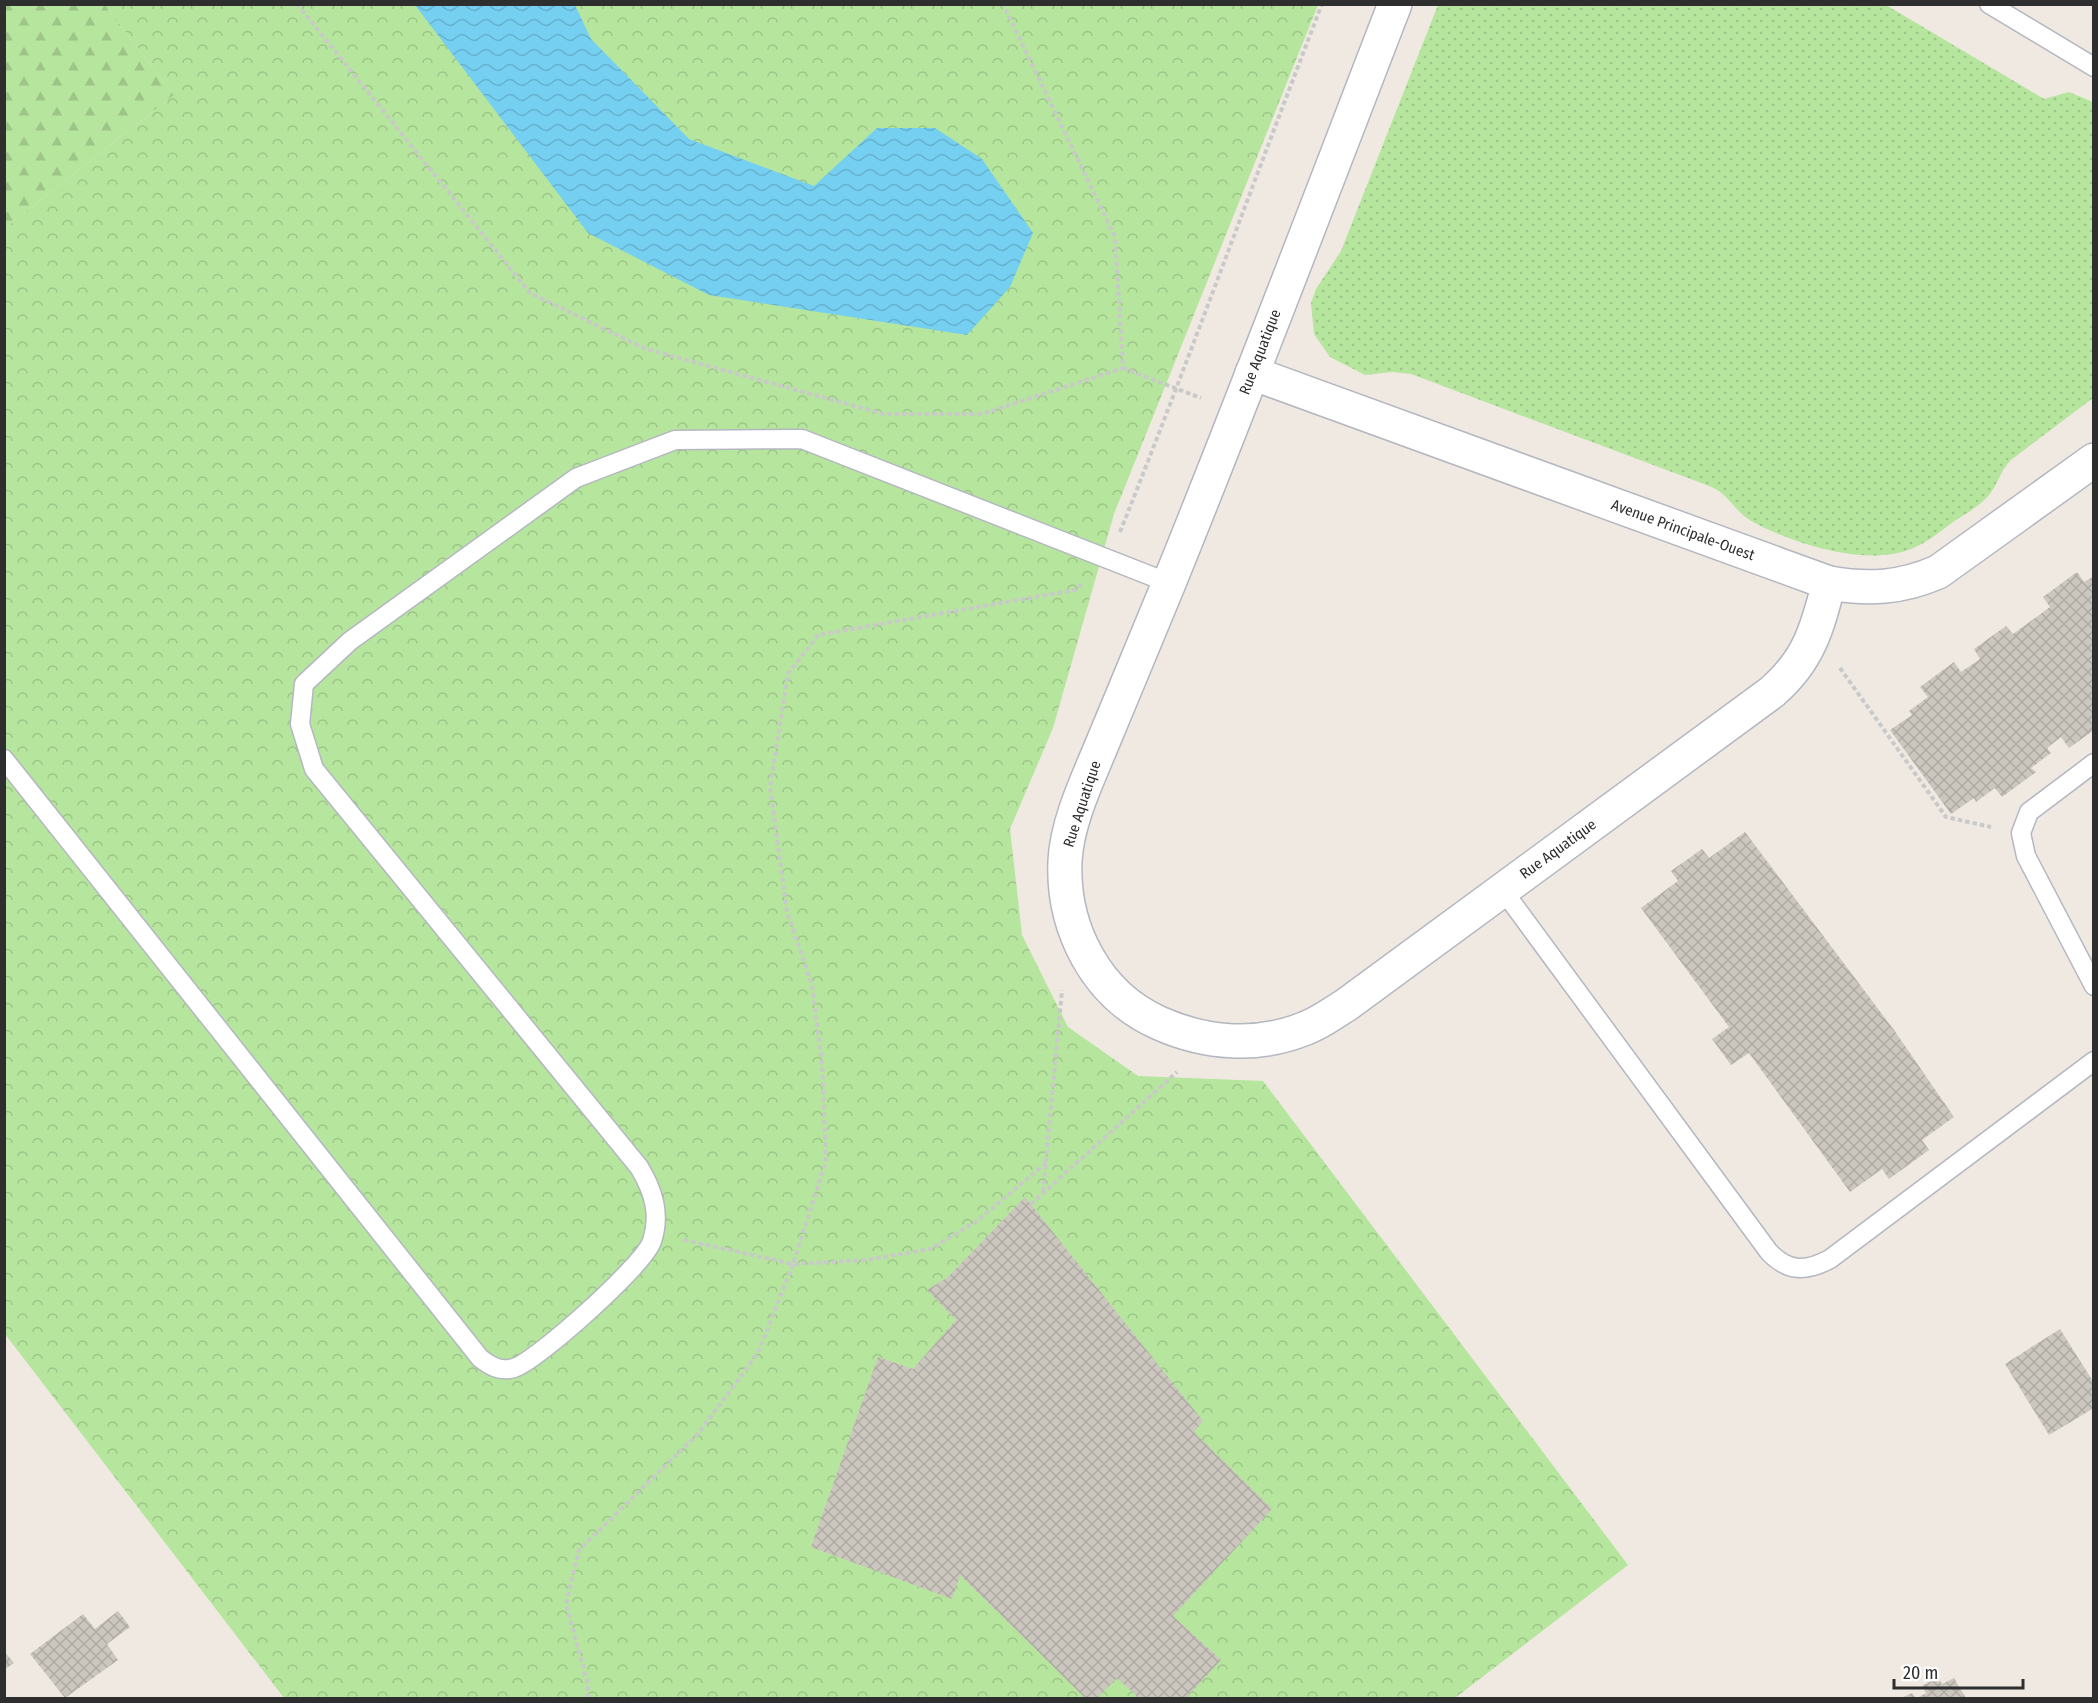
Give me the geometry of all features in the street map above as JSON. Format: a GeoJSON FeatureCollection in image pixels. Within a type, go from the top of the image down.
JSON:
{"type":"FeatureCollection","features":[{"type":"Feature","properties":{"kind":"street","name":"Rue Aquatique"},"geometry":{"type":"LineString","coordinates":[[1395,4],[1237,411],[1082,796],[1065,858],[1065,888],[1069,918],[1082,950],[1100,975],[1124,999],[1154,1021],[1182,1032],[1213,1040],[1245,1042],[1307,1028],[1346,1005],[1772,692],[1788,678],[1804,656],[1815,633],[1829,583]]}},
{"type":"Feature","properties":{"kind":"street","name":"Avenue Principale-Ouest"},"geometry":{"type":"LineString","coordinates":[[1252,373],[1829,583],[1860,588],[1888,588],[1913,583],[1938,572],[2094,460]]}},
{"type":"Feature","properties":{"kind":"lane"},"geometry":{"type":"LineString","coordinates":[[1989,4],[2094,67]]}},
{"type":"Feature","properties":{"kind":"lane"},"geometry":{"type":"LineString","coordinates":[[4,759],[480,1358],[490,1366],[511,1369],[537,1356],[639,1262],[652,1243],[653,1195],[639,1167],[314,769],[300,724],[304,684],[350,641],[576,478],[675,440],[802,439],[1169,583]]}},
{"type":"Feature","properties":{"kind":"lane"},"geometry":{"type":"LineString","coordinates":[[2094,763],[2029,812],[2023,821],[2021,833],[2026,855],[2094,986]]}},
{"type":"Feature","properties":{"kind":"lane"},"geometry":{"type":"LineString","coordinates":[[1502,889],[1769,1252],[1781,1264],[1794,1269],[1816,1267],[1830,1259],[2094,1061]]}},
{"type":"Feature","properties":{"kind":"path"},"geometry":{"type":"LineString","coordinates":[[297,4],[530,293],[646,349],[884,414],[982,414],[1123,368],[1237,411]]}},
{"type":"Feature","properties":{"kind":"path"},"geometry":{"type":"LineString","coordinates":[[1003,4],[1115,237],[1123,368]]}},
{"type":"Feature","properties":{"kind":"path"},"geometry":{"type":"LineString","coordinates":[[587,1698],[588,1685],[566,1604],[579,1550],[698,1434],[758,1353],[793,1264],[826,1161],[822,1064],[812,985],[787,912],[770,787],[788,674],[818,635],[1075,590],[1108,560],[1178,388],[1238,221],[1322,4]]}},
{"type":"Feature","properties":{"kind":"path"},"geometry":{"type":"LineString","coordinates":[[1815,633],[1946,817],[2021,833]]}},
{"type":"Feature","properties":{"kind":"path"},"geometry":{"type":"LineString","coordinates":[[1042,1192],[1062,988]]}},
{"type":"Feature","properties":{"kind":"path"},"geometry":{"type":"LineString","coordinates":[[1030,1204],[1213,1040]]}},
{"type":"Feature","properties":{"kind":"path"},"geometry":{"type":"LineString","coordinates":[[654,1232],[721,1250],[793,1264],[867,1260],[930,1249],[977,1221],[1046,1163]]}},
{"type":"Feature","properties":{"kind":"green space"},"geometry":{"type":"Polygon","coordinates":[[[5,5],[105,5],[174,95],[5,228],[5,5]]]}},
{"type":"Feature","properties":{"kind":"green space"},"geometry":{"type":"Polygon","coordinates":[[[105,5],[1318,5],[1114,514],[1053,728],[1010,829],[1022,935],[1068,1027],[1138,1076],[1263,1081],[1628,1565],[1455,1698],[284,1698],[5,1334],[5,228],[174,95],[105,5]]]}},
{"type":"Feature","properties":{"kind":"green space"},"geometry":{"type":"Polygon","coordinates":[[[1438,5],[1886,5],[2044,99],[2069,92],[2093,102],[2093,398],[2011,460],[1989,495],[1981,503],[1933,537],[1917,547],[1893,554],[1852,554],[1809,545],[1753,522],[1712,487],[1411,374],[1392,372],[1365,375],[1330,357],[1314,334],[1311,303],[1316,289],[1341,251],[1438,5]]]}},
{"type":"Feature","properties":{"kind":"water"},"geometry":{"type":"Polygon","coordinates":[[[415,5],[575,5],[591,39],[689,139],[814,186],[877,128],[935,128],[982,159],[1033,233],[1010,287],[967,335],[709,295],[588,233],[415,5]]]}},
{"type":"Feature","properties":{"kind":"building"},"geometry":{"type":"Polygon","coordinates":[[[2077,572],[2084,582],[2094,576],[2094,730],[2069,748],[2061,737],[2047,748],[2051,753],[2031,768],[2036,772],[2002,797],[1995,788],[1976,802],[1974,798],[1951,814],[1890,730],[1912,715],[1909,711],[1928,697],[1920,687],[1954,662],[1961,672],[1980,659],[1974,649],[2006,626],[2013,634],[2050,607],[2043,597],[2077,572]]]}},
{"type":"Feature","properties":{"kind":"building"},"geometry":{"type":"Polygon","coordinates":[[[1745,832],[1894,1030],[1954,1117],[1922,1140],[1929,1150],[1889,1179],[1882,1169],[1850,1192],[1749,1053],[1731,1065],[1712,1039],[1729,1027],[1641,908],[1678,881],[1671,871],[1702,849],[1709,858],[1745,832]]]}},
{"type":"Feature","properties":{"kind":"building"},"geometry":{"type":"Polygon","coordinates":[[[1025,1197],[1203,1421],[1194,1432],[1272,1509],[1173,1616],[1221,1660],[1186,1698],[1139,1698],[1117,1678],[1097,1698],[1085,1698],[960,1575],[952,1599],[811,1547],[878,1357],[913,1369],[956,1320],[927,1290],[948,1277],[1025,1197]]]}},
{"type":"Feature","properties":{"kind":"building"},"geometry":{"type":"Polygon","coordinates":[[[2060,1329],[2094,1383],[2094,1408],[2049,1435],[2005,1364],[2060,1329]]]}},
{"type":"Feature","properties":{"kind":"building"},"geometry":{"type":"Polygon","coordinates":[[[118,1611],[130,1627],[107,1644],[118,1660],[65,1698],[30,1654],[83,1614],[95,1629],[118,1611]]]}},
{"type":"Feature","properties":{"kind":"building"},"geometry":{"type":"Polygon","coordinates":[[[4,1651],[14,1663],[4,1670],[4,1651]]]}},
{"type":"Feature","properties":{"kind":"building"},"geometry":{"type":"Polygon","coordinates":[[[1938,1677],[1942,1684],[1954,1678],[1966,1698],[1917,1698],[1926,1693],[1922,1686],[1938,1677]]]}},
{"type":"Feature","properties":{"kind":"building"},"geometry":{"type":"Polygon","coordinates":[[[1912,1693],[1916,1698],[1901,1698],[1912,1693]]]}}]}
